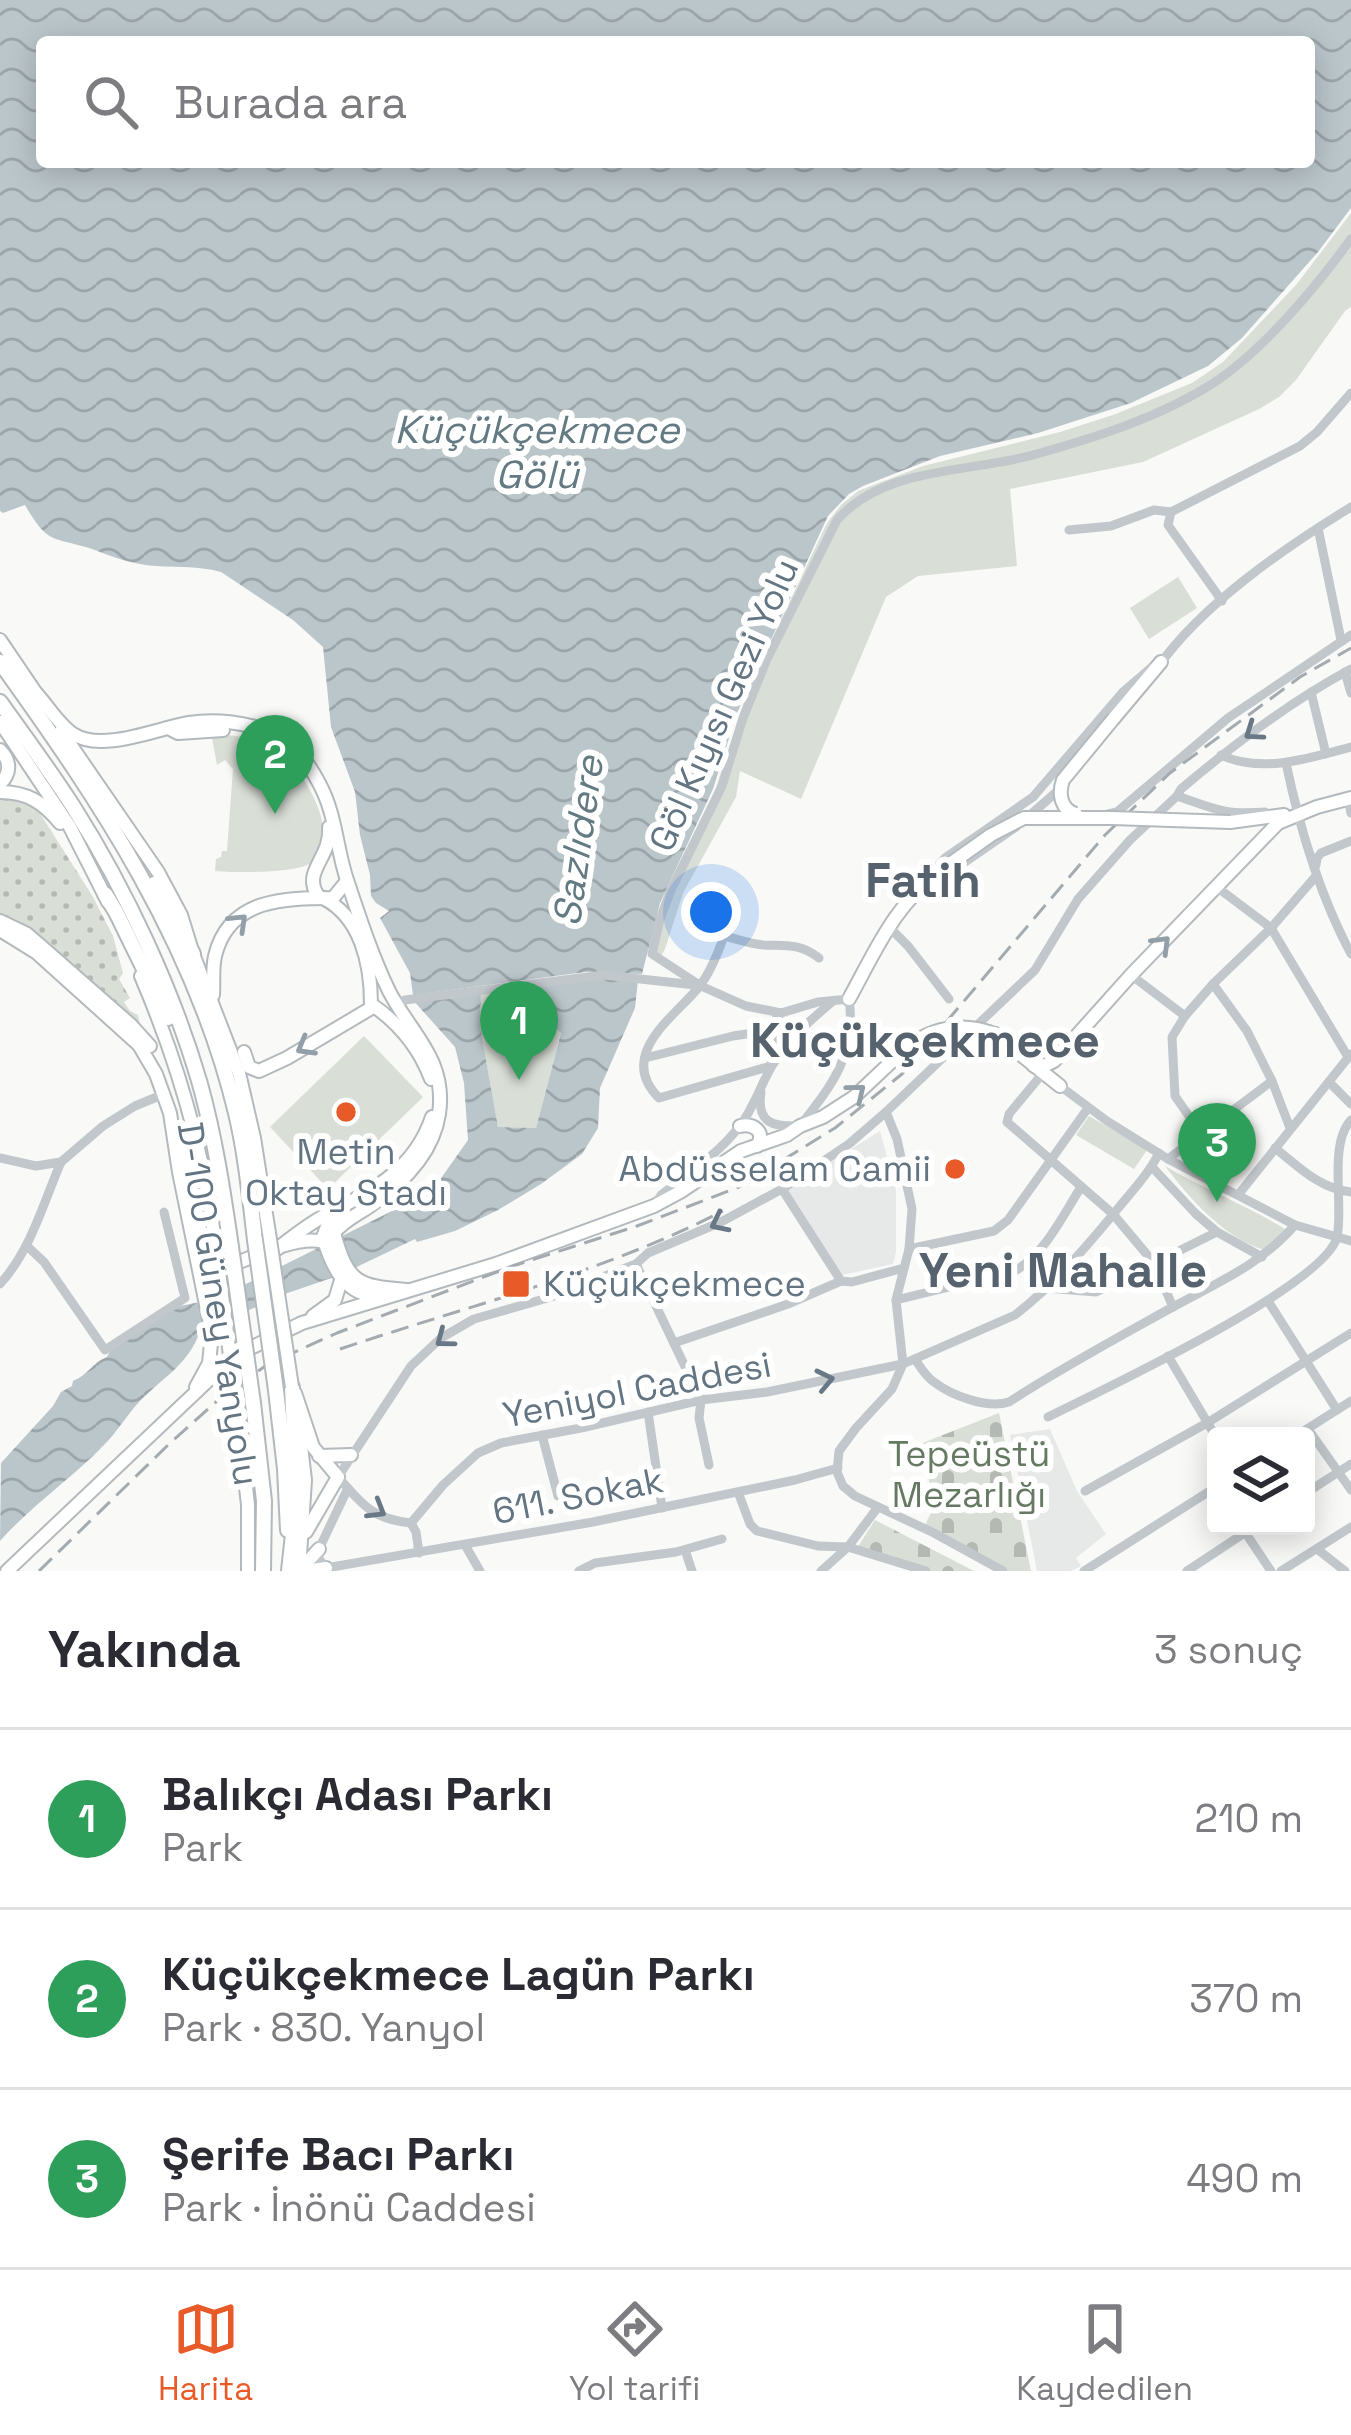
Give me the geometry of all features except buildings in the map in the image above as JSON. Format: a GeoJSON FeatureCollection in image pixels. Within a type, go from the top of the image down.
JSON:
{"type":"FeatureCollection","features":[{"type":"Feature","properties":{"kind":"highway"},"geometry":{"type":"LineString","coordinates":[[0,662],[130,842],[193,954]]}},
{"type":"Feature","properties":{"kind":"highway"},"geometry":{"type":"LineString","coordinates":[[0,702],[100,854],[158,971],[191,1056],[216,1151],[224,1249],[253,1403],[264,1502],[262,1571]]}},
{"type":"Feature","properties":{"kind":"highway"},"geometry":{"type":"LineString","coordinates":[[88,785],[128,852],[204,1009],[240,1131],[262,1236],[286,1486],[288,1571]]}},
{"type":"Feature","properties":{"kind":"highway"},"geometry":{"type":"LineString","coordinates":[[105,894],[191,1056]]}},
{"type":"Feature","properties":{"kind":"highway"},"geometry":{"type":"LineString","coordinates":[[288,1571],[298,1498],[292,1387]]}},
{"type":"Feature","properties":{"kind":"main road"},"geometry":{"type":"LineString","coordinates":[[0,640],[158,872],[181,914],[239,1073],[254,1138],[262,1236],[305,1480],[301,1571]]}},
{"type":"Feature","properties":{"kind":"main road"},"geometry":{"type":"LineString","coordinates":[[1089,817],[1070,812],[1062,802],[1063,780],[1161,662]]}},
{"type":"Feature","properties":{"kind":"main road"},"geometry":{"type":"LineString","coordinates":[[37,693],[70,732],[83,739],[169,729],[178,733],[235,723],[281,737],[304,758],[330,805],[346,878],[394,998],[434,1060],[440,1084],[433,1139],[416,1166],[394,1186],[328,1224],[323,1232],[352,1290],[369,1296],[413,1290]]}},
{"type":"Feature","properties":{"kind":"main road","name":"D-100 Güney Yanyolu"},"geometry":{"type":"LineString","coordinates":[[0,722],[62,814],[105,894],[161,1021],[181,1081],[224,1249],[248,1505],[248,1571]]}},
{"type":"Feature","properties":{"kind":"main road"},"geometry":{"type":"LineString","coordinates":[[205,726],[261,736],[290,751],[320,794],[330,827],[328,849],[311,884],[321,897],[339,906],[356,931],[375,1004],[410,1038],[431,1076],[434,1094],[428,1130],[396,1174],[320,1218],[278,1249]]}},
{"type":"Feature","properties":{"kind":"main road"},"geometry":{"type":"LineString","coordinates":[[0,750],[9,767],[0,788],[41,802],[76,841]]}},
{"type":"Feature","properties":{"kind":"main road"},"geometry":{"type":"LineString","coordinates":[[849,999],[888,926],[930,878],[1024,818],[1230,822],[1350,804]]}},
{"type":"Feature","properties":{"kind":"main road"},"geometry":{"type":"LineString","coordinates":[[1038,1069],[1054,1060],[1290,815]]}},
{"type":"Feature","properties":{"kind":"main road"},"geometry":{"type":"LineString","coordinates":[[1230,822],[1246,833],[1248,854]]}},
{"type":"Feature","properties":{"kind":"main road"},"geometry":{"type":"LineString","coordinates":[[315,871],[329,866],[346,878]]}},
{"type":"Feature","properties":{"kind":"main road"},"geometry":{"type":"LineString","coordinates":[[213,1002],[217,950],[238,918],[272,901],[337,895],[346,878]]}},
{"type":"Feature","properties":{"kind":"main road"},"geometry":{"type":"LineString","coordinates":[[0,925],[139,1045],[151,1062],[164,1094],[212,1334],[209,1363],[195,1390]]}},
{"type":"Feature","properties":{"kind":"main road"},"geometry":{"type":"LineString","coordinates":[[0,925],[27,934],[150,1046],[176,1105],[207,1262],[215,1272]]}},
{"type":"Feature","properties":{"kind":"main road"},"geometry":{"type":"LineString","coordinates":[[244,1052],[249,1067],[259,1071],[375,1004],[382,988],[394,998]]}},
{"type":"Feature","properties":{"kind":"main road"},"geometry":{"type":"LineString","coordinates":[[7,1571],[233,1356],[302,1323],[496,1264],[654,1206],[740,1151],[823,1117],[854,1097],[919,1038],[958,1026],[979,1028],[995,1034],[1060,1086]]}},
{"type":"Feature","properties":{"kind":"main road"},"geometry":{"type":"LineString","coordinates":[[1054,1060],[1060,1086]]}},
{"type":"Feature","properties":{"kind":"main road"},"geometry":{"type":"LineString","coordinates":[[740,1126],[759,1130],[757,1146]]}},
{"type":"Feature","properties":{"kind":"main road"},"geometry":{"type":"LineString","coordinates":[[205,1295],[215,1272],[313,1239],[328,1240]]}},
{"type":"Feature","properties":{"kind":"main road"},"geometry":{"type":"LineString","coordinates":[[302,1323],[335,1300],[346,1277]]}},
{"type":"Feature","properties":{"kind":"main road"},"geometry":{"type":"LineString","coordinates":[[212,1334],[233,1356]]}},
{"type":"Feature","properties":{"kind":"main road"},"geometry":{"type":"LineString","coordinates":[[292,1387],[314,1448],[343,1483],[314,1516],[302,1543]]}},
{"type":"Feature","properties":{"kind":"main road"},"geometry":{"type":"LineString","coordinates":[[319,1456],[351,1455]]}},
{"type":"Feature","properties":{"kind":"main road"},"geometry":{"type":"LineString","coordinates":[[301,1571],[319,1549]]}},
{"type":"Feature","properties":{"kind":"main road"},"geometry":{"type":"LineString","coordinates":[[301,1571],[326,1568]]}},
{"type":"Feature","properties":{"kind":"street","name":"Göl Kıyısı Gezi Yolu"},"geometry":{"type":"LineString","coordinates":[[701,986],[652,954],[672,888],[722,786],[767,659],[837,520],[853,502],[882,487],[1030,456],[1188,398],[1235,368],[1351,239]]}},
{"type":"Feature","properties":{"kind":"street"},"geometry":{"type":"LineString","coordinates":[[1069,530],[1111,526],[1158,509],[1171,512],[1300,446],[1351,393]]}},
{"type":"Feature","properties":{"kind":"street"},"geometry":{"type":"LineString","coordinates":[[935,474],[938,487]]}},
{"type":"Feature","properties":{"kind":"street"},"geometry":{"type":"LineString","coordinates":[[930,878],[950,873],[1054,795],[1140,696],[1181,638],[1268,562],[1351,507]]}},
{"type":"Feature","properties":{"kind":"street"},"geometry":{"type":"LineString","coordinates":[[1171,512],[1168,525],[1222,601]]}},
{"type":"Feature","properties":{"kind":"street"},"geometry":{"type":"LineString","coordinates":[[1031,815],[1117,812],[1228,718],[1346,638],[1318,528]]}},
{"type":"Feature","properties":{"kind":"street"},"geometry":{"type":"LineString","coordinates":[[930,878],[945,858],[1034,797],[1123,692],[1161,662]]}},
{"type":"Feature","properties":{"kind":"street"},"geometry":{"type":"LineString","coordinates":[[326,1568],[319,1549],[351,1455],[411,1366],[441,1338],[474,1319],[551,1297],[636,1264],[648,1253],[721,1222],[827,1161],[886,1112],[1035,970],[1078,898],[1180,789],[1221,755],[1348,670],[1351,693]]}},
{"type":"Feature","properties":{"kind":"street"},"geometry":{"type":"LineString","coordinates":[[1311,692],[1326,754]]}},
{"type":"Feature","properties":{"kind":"street"},"geometry":{"type":"LineString","coordinates":[[1221,755],[1252,763],[1286,763],[1351,747]]}},
{"type":"Feature","properties":{"kind":"street"},"geometry":{"type":"LineString","coordinates":[[1286,763],[1290,815],[1351,954]]}},
{"type":"Feature","properties":{"kind":"street"},"geometry":{"type":"LineString","coordinates":[[1054,795],[1054,805],[1068,816]]}},
{"type":"Feature","properties":{"kind":"street"},"geometry":{"type":"LineString","coordinates":[[1177,796],[1227,813],[1290,815]]}},
{"type":"Feature","properties":{"kind":"street"},"geometry":{"type":"LineString","coordinates":[[1204,1132],[1174,1096],[1172,1036],[1213,984],[1316,876],[1317,858],[1351,841]]}},
{"type":"Feature","properties":{"kind":"street"},"geometry":{"type":"LineString","coordinates":[[1218,887],[1271,928],[1350,1056],[1238,1195]]}},
{"type":"Feature","properties":{"kind":"street"},"geometry":{"type":"LineString","coordinates":[[888,926],[949,999]]}},
{"type":"Feature","properties":{"kind":"street"},"geometry":{"type":"LineString","coordinates":[[819,958],[795,944],[759,945],[724,936],[701,986],[656,1032],[645,1058],[650,1089],[659,1098],[771,1066],[797,1033],[833,1000]]}},
{"type":"Feature","properties":{"kind":"street"},"geometry":{"type":"LineString","coordinates":[[394,998],[604,975],[701,986],[746,1006],[781,1013],[849,999],[851,1032],[844,1058],[800,1126],[775,1126],[767,1121],[760,1107],[761,1092]]}},
{"type":"Feature","properties":{"kind":"street"},"geometry":{"type":"LineString","coordinates":[[1131,975],[1185,1016]]}},
{"type":"Feature","properties":{"kind":"street"},"geometry":{"type":"LineString","coordinates":[[1213,984],[1247,1031],[1290,1128]]}},
{"type":"Feature","properties":{"kind":"street"},"geometry":{"type":"LineString","coordinates":[[654,1206],[740,1126],[771,1066],[776,1019],[781,1013]]}},
{"type":"Feature","properties":{"kind":"street"},"geometry":{"type":"LineString","coordinates":[[645,1058],[775,1030]]}},
{"type":"Feature","properties":{"kind":"street"},"geometry":{"type":"LineString","coordinates":[[1038,1069],[1007,1122],[1113,1214],[1154,1263],[1173,1307]]}},
{"type":"Feature","properties":{"kind":"street"},"geometry":{"type":"LineString","coordinates":[[1164,1156],[1272,1081]]}},
{"type":"Feature","properties":{"kind":"street"},"geometry":{"type":"LineString","coordinates":[[1329,1082],[1351,1104]]}},
{"type":"Feature","properties":{"kind":"street"},"geometry":{"type":"LineString","coordinates":[[1060,1086],[1164,1156],[1295,1226],[1351,1241]]}},
{"type":"Feature","properties":{"kind":"street"},"geometry":{"type":"LineString","coordinates":[[0,1284],[28,1247],[61,1162],[103,1126],[164,1094]]}},
{"type":"Feature","properties":{"kind":"street"},"geometry":{"type":"LineString","coordinates":[[909,1249],[994,1231],[1008,1220],[1088,1108]]}},
{"type":"Feature","properties":{"kind":"street"},"geometry":{"type":"LineString","coordinates":[[886,1112],[898,1139],[912,1209],[909,1249],[896,1300],[909,1361],[950,1392],[998,1406],[1248,1268],[1295,1226]]}},
{"type":"Feature","properties":{"kind":"street"},"geometry":{"type":"LineString","coordinates":[[1048,1417],[1268,1301],[1329,1254],[1337,1237],[1343,1128],[1351,1120]]}},
{"type":"Feature","properties":{"kind":"street"},"geometry":{"type":"LineString","coordinates":[[1276,1148],[1315,1180],[1336,1191],[1351,1192]]}},
{"type":"Feature","properties":{"kind":"street","name":"Yeniyol Caddesi"},"geometry":{"type":"LineString","coordinates":[[411,1522],[478,1453],[501,1443],[909,1361],[1015,1315],[1094,1239],[1164,1156]]}},
{"type":"Feature","properties":{"kind":"street"},"geometry":{"type":"LineString","coordinates":[[0,1158],[36,1166],[61,1162]]}},
{"type":"Feature","properties":{"kind":"street"},"geometry":{"type":"LineString","coordinates":[[1152,1167],[1216,1232],[1262,1257]]}},
{"type":"Feature","properties":{"kind":"street"},"geometry":{"type":"LineString","coordinates":[[896,1300],[996,1276],[1029,1262],[1081,1186]]}},
{"type":"Feature","properties":{"kind":"street"},"geometry":{"type":"LineString","coordinates":[[782,1189],[841,1281]]}},
{"type":"Feature","properties":{"kind":"street"},"geometry":{"type":"LineString","coordinates":[[28,1247],[44,1262],[105,1350],[185,1298],[164,1212]]}},
{"type":"Feature","properties":{"kind":"street"},"geometry":{"type":"LineString","coordinates":[[1046,1288],[1096,1292],[1216,1232]]}},
{"type":"Feature","properties":{"kind":"street"},"geometry":{"type":"LineString","coordinates":[[636,1264],[701,1400],[699,1418],[709,1466]]}},
{"type":"Feature","properties":{"kind":"street"},"geometry":{"type":"LineString","coordinates":[[674,1343],[841,1281],[904,1268]]}},
{"type":"Feature","properties":{"kind":"street"},"geometry":{"type":"LineString","coordinates":[[1268,1301],[1337,1410]]}},
{"type":"Feature","properties":{"kind":"street"},"geometry":{"type":"LineString","coordinates":[[1085,1491],[1207,1423],[1351,1333]]}},
{"type":"Feature","properties":{"kind":"street"},"geometry":{"type":"LineString","coordinates":[[1168,1356],[1209,1427]]}},
{"type":"Feature","properties":{"kind":"street"},"geometry":{"type":"LineString","coordinates":[[909,1361],[892,1389],[839,1451],[843,1486],[1003,1571]]}},
{"type":"Feature","properties":{"kind":"street"},"geometry":{"type":"LineString","coordinates":[[1311,1427],[1351,1401]]}},
{"type":"Feature","properties":{"kind":"street"},"geometry":{"type":"LineString","coordinates":[[648,1412],[662,1508]]}},
{"type":"Feature","properties":{"kind":"street"},"geometry":{"type":"LineString","coordinates":[[542,1435],[558,1496]]}},
{"type":"Feature","properties":{"kind":"street"},"geometry":{"type":"LineString","coordinates":[[1315,1439],[1351,1490]]}},
{"type":"Feature","properties":{"kind":"street"},"geometry":{"type":"LineString","coordinates":[[1315,1487],[1351,1464]]}},
{"type":"Feature","properties":{"kind":"street","name":"611. Sokak"},"geometry":{"type":"LineString","coordinates":[[326,1568],[662,1508],[838,1468]]}},
{"type":"Feature","properties":{"kind":"street"},"geometry":{"type":"LineString","coordinates":[[343,1483],[372,1512],[386,1520],[411,1522],[419,1553]]}},
{"type":"Feature","properties":{"kind":"street"},"geometry":{"type":"LineString","coordinates":[[738,1492],[757,1532],[818,1546],[848,1547],[926,1571]]}},
{"type":"Feature","properties":{"kind":"street"},"geometry":{"type":"LineString","coordinates":[[1084,1571],[1207,1493]]}},
{"type":"Feature","properties":{"kind":"street"},"geometry":{"type":"LineString","coordinates":[[821,1571],[848,1547],[878,1507]]}},
{"type":"Feature","properties":{"kind":"street"},"geometry":{"type":"LineString","coordinates":[[1281,1571],[1351,1527]]}},
{"type":"Feature","properties":{"kind":"street"},"geometry":{"type":"LineString","coordinates":[[1186,1571],[1237,1535]]}},
{"type":"Feature","properties":{"kind":"street"},"geometry":{"type":"LineString","coordinates":[[1251,1535],[1271,1571]]}},
{"type":"Feature","properties":{"kind":"street"},"geometry":{"type":"LineString","coordinates":[[579,1571],[595,1563],[686,1550],[722,1539]]}},
{"type":"Feature","properties":{"kind":"street"},"geometry":{"type":"LineString","coordinates":[[465,1545],[480,1571]]}},
{"type":"Feature","properties":{"kind":"street"},"geometry":{"type":"LineString","coordinates":[[1317,1549],[1345,1571]]}},
{"type":"Feature","properties":{"kind":"street"},"geometry":{"type":"LineString","coordinates":[[686,1550],[692,1571]]}},
{"type":"Feature","properties":{"kind":"street"},"geometry":{"type":"LineString","coordinates":[[633,1557],[636,1571]]}},
{"type":"Feature","properties":{"kind":"street"},"geometry":{"type":"LineString","coordinates":[[382,1559],[389,1571]]}},
{"type":"Feature","properties":{"kind":"shaded area"},"geometry":{"type":"Polygon","coordinates":[[[880,1131],[896,1190],[893,1264],[842,1275],[784,1191],[880,1131]]]}},
{"type":"Feature","properties":{"kind":"shaded area"},"geometry":{"type":"Polygon","coordinates":[[[1050,1429],[1077,1491],[1106,1534],[1076,1558],[1081,1566],[1071,1571],[1037,1571],[1010,1435],[1050,1429]]]}},
{"type":"Feature","properties":{"kind":"green space"},"geometry":{"type":"Polygon","coordinates":[[[1351,213],[1351,307],[1296,380],[1259,409],[1143,462],[1010,489],[1017,566],[918,576],[886,597],[801,799],[740,771],[736,797],[683,893],[665,949],[659,959],[648,952],[665,891],[713,797],[748,689],[827,523],[841,505],[858,491],[923,466],[1060,432],[1192,383],[1223,362],[1296,285],[1351,213]]]}},
{"type":"Feature","properties":{"kind":"green space"},"geometry":{"type":"Polygon","coordinates":[[[1178,577],[1197,608],[1149,639],[1130,608],[1178,577]]]}},
{"type":"Feature","properties":{"kind":"green space"},"geometry":{"type":"Polygon","coordinates":[[[223,735],[272,746],[299,772],[317,805],[324,839],[320,853],[309,864],[278,871],[215,871],[216,859],[227,851],[233,769],[225,760],[217,765],[212,738],[223,735]]]}},
{"type":"Feature","properties":{"kind":"green space"},"geometry":{"type":"Polygon","coordinates":[[[10,796],[36,807],[93,897],[113,936],[123,973],[119,979],[130,998],[124,1002],[138,1015],[141,1028],[0,915],[0,798],[10,796]]]}},
{"type":"Feature","properties":{"kind":"green space"},"geometry":{"type":"Polygon","coordinates":[[[534,984],[538,1012],[561,1032],[536,1128],[498,1127],[480,1026],[481,992],[534,984]]]}},
{"type":"Feature","properties":{"kind":"green space","name":"Metin Oktay Stadı"},"geometry":{"type":"Polygon","coordinates":[[[364,1036],[423,1097],[328,1189],[270,1127],[364,1036]]]}},
{"type":"Feature","properties":{"kind":"green space"},"geometry":{"type":"Polygon","coordinates":[[[1089,1116],[1147,1150],[1134,1169],[1076,1135],[1089,1116]]]}},
{"type":"Feature","properties":{"kind":"green space"},"geometry":{"type":"Polygon","coordinates":[[[1165,1166],[1285,1229],[1264,1250],[1249,1244],[1208,1216],[1165,1166]]]}},
{"type":"Feature","properties":{"kind":"green space","name":"Tepeüstü Mezarlığı"},"geometry":{"type":"Polygon","coordinates":[[[999,1413],[1031,1571],[1006,1571],[925,1525],[935,1505],[920,1444],[999,1413]]]}},
{"type":"Feature","properties":{"kind":"green space","name":"Tepeüstü Mezarlığı"},"geometry":{"type":"Polygon","coordinates":[[[875,1520],[974,1571],[931,1571],[857,1548],[875,1520]]]}},
{"type":"Feature","properties":{"kind":"water","name":"Küçükçekmece Gölü"},"geometry":{"type":"Polygon","coordinates":[[[0,0],[1351,0],[1351,208],[1242,338],[1208,366],[1131,403],[1038,433],[940,456],[863,486],[828,516],[737,713],[713,789],[660,903],[642,974],[586,972],[413,995],[410,973],[380,918],[389,911],[371,896],[355,792],[331,727],[323,647],[293,620],[221,572],[125,560],[53,538],[25,505],[3,513],[0,0]]]}},
{"type":"Feature","properties":{"kind":"water"},"geometry":{"type":"Polygon","coordinates":[[[604,975],[638,980],[635,1008],[600,1088],[598,1128],[582,1154],[541,1184],[455,1231],[415,1239],[214,1330],[200,1332],[181,1362],[104,1445],[0,1541],[1,1463],[61,1392],[110,1351],[175,1307],[210,1300],[240,1287],[432,1191],[468,1140],[464,1083],[455,1047],[412,999],[481,992],[480,1026],[498,1127],[536,1128],[561,1033],[538,1012],[534,984],[604,975]]]}},
{"type":"Feature","properties":{"kind":"railway"},"geometry":{"type":"LineString","coordinates":[[39,1571],[168,1445],[268,1364],[510,1267],[739,1187],[835,1128],[902,1074],[1105,835],[1170,773],[1300,677],[1351,648]]}},
{"type":"Feature","properties":{"kind":"railway"},"geometry":{"type":"LineString","coordinates":[[340,1349],[582,1271],[723,1211]]}},
{"type":"Feature","properties":{"kind":"place","name":"Küçükçekmece Lagün Parkı"},"geometry":{"type":"Point","coordinates":[275,814]}},
{"type":"Feature","properties":{"kind":"place","name":"Balıkçı Adası Parkı"},"geometry":{"type":"Point","coordinates":[519,1080]}},
{"type":"Feature","properties":{"kind":"place","name":"Metin Oktay Stadı"},"geometry":{"type":"Point","coordinates":[346,1112]}},
{"type":"Feature","properties":{"kind":"place","name":"Abdüsselam Camii"},"geometry":{"type":"Point","coordinates":[955,1169]}},
{"type":"Feature","properties":{"kind":"place","name":"Şerife Bacı Parkı"},"geometry":{"type":"Point","coordinates":[1217,1202]}},
{"type":"Feature","properties":{"kind":"place","name":"Küçükçekmece"},"geometry":{"type":"Point","coordinates":[516,1284]}},
{"type":"Feature","properties":{"kind":"district","name":"Fatih"},"geometry":{"type":"Point","coordinates":[923,880]}},
{"type":"Feature","properties":{"kind":"district","name":"Küçükçekmece"},"geometry":{"type":"Point","coordinates":[925,1040]}},
{"type":"Feature","properties":{"kind":"district","name":"Yeni Mahalle"},"geometry":{"type":"Point","coordinates":[1063,1270]}},
{"type":"Feature","properties":{"kind":"water label","name":"Sazlıdere"},"geometry":{"type":"Point","coordinates":[578,841]}}]}
